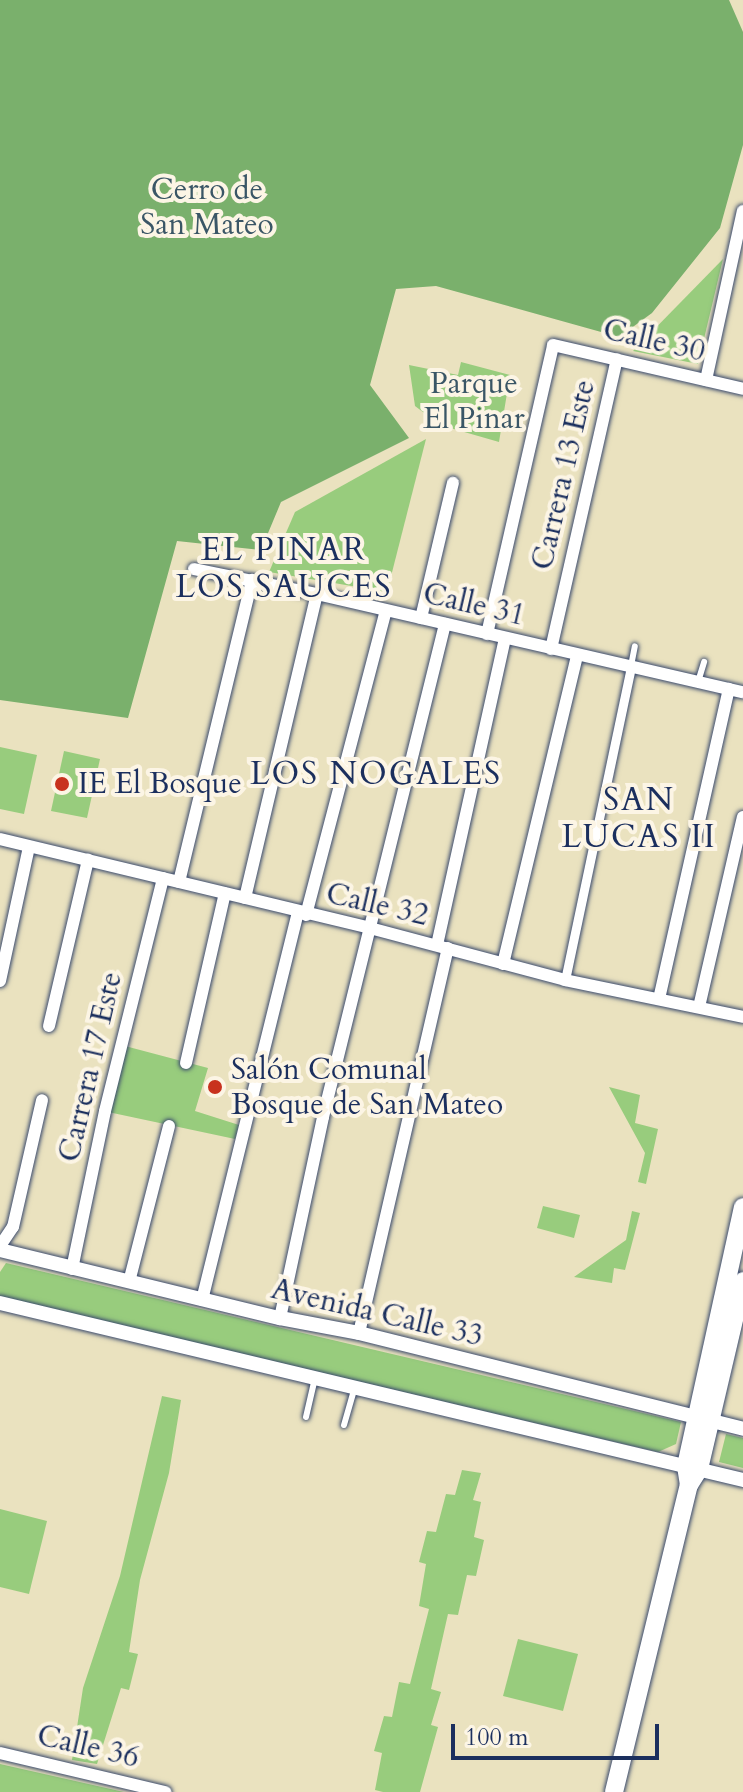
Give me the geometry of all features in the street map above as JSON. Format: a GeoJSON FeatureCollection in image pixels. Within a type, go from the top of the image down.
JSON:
{"type":"FeatureCollection","features":[{"type":"Feature","properties":{"kind":"main road"},"geometry":{"type":"LineString","coordinates":[[614,1792],[691,1474],[743,1207]]}},
{"type":"Feature","properties":{"kind":"main road"},"geometry":{"type":"LineString","coordinates":[[703,1419],[743,1281]]}},
{"type":"Feature","properties":{"kind":"street"},"geometry":{"type":"LineString","coordinates":[[706,380],[743,211]]}},
{"type":"Feature","properties":{"kind":"street","name":"Calle 30"},"geometry":{"type":"LineString","coordinates":[[487,634],[553,345],[743,389]]}},
{"type":"Feature","properties":{"kind":"street","name":"Carrera 13 Este"},"geometry":{"type":"LineString","coordinates":[[551,649],[617,359]]}},
{"type":"Feature","properties":{"kind":"street"},"geometry":{"type":"LineString","coordinates":[[421,618],[453,483]]}},
{"type":"Feature","properties":{"kind":"street","name":"Calle 31"},"geometry":{"type":"LineString","coordinates":[[194,569],[317,594],[743,692]]}},
{"type":"Feature","properties":{"kind":"street"},"geometry":{"type":"LineString","coordinates":[[179,882],[252,580]]}},
{"type":"Feature","properties":{"kind":"street"},"geometry":{"type":"LineString","coordinates":[[245,898],[317,594]]}},
{"type":"Feature","properties":{"kind":"street"},"geometry":{"type":"LineString","coordinates":[[202,1300],[302,914],[386,611]]}},
{"type":"Feature","properties":{"kind":"street"},"geometry":{"type":"LineString","coordinates":[[280,1318],[323,1117],[445,624]]}},
{"type":"Feature","properties":{"kind":"street"},"geometry":{"type":"LineString","coordinates":[[359,1333],[443,946],[505,639]]}},
{"type":"Feature","properties":{"kind":"street"},"geometry":{"type":"LineString","coordinates":[[503,964],[577,655]]}},
{"type":"Feature","properties":{"kind":"street"},"geometry":{"type":"LineString","coordinates":[[565,980],[631,667]]}},
{"type":"Feature","properties":{"kind":"street"},"geometry":{"type":"LineString","coordinates":[[659,999],[729,689]]}},
{"type":"Feature","properties":{"kind":"street"},"geometry":{"type":"LineString","coordinates":[[699,1007],[743,817]]}},
{"type":"Feature","properties":{"kind":"street","name":"Calle 32"},"geometry":{"type":"LineString","coordinates":[[0,839],[443,946],[565,980],[743,1017]]}},
{"type":"Feature","properties":{"kind":"street"},"geometry":{"type":"LineString","coordinates":[[0,981],[29,847]]}},
{"type":"Feature","properties":{"kind":"street"},"geometry":{"type":"LineString","coordinates":[[49,1026],[88,860]]}},
{"type":"Feature","properties":{"kind":"street","name":"Carrera 17 Este"},"geometry":{"type":"LineString","coordinates":[[72,1269],[105,1111],[163,878]]}},
{"type":"Feature","properties":{"kind":"street"},"geometry":{"type":"LineString","coordinates":[[186,1063],[225,893]]}},
{"type":"Feature","properties":{"kind":"street"},"geometry":{"type":"LineString","coordinates":[[0,1248],[13,1227],[42,1100]]}},
{"type":"Feature","properties":{"kind":"street"},"geometry":{"type":"LineString","coordinates":[[129,1282],[169,1126]]}},
{"type":"Feature","properties":{"kind":"street","name":"Avenida Calle 33"},"geometry":{"type":"LineString","coordinates":[[0,1248],[72,1269],[280,1318],[359,1333],[743,1429]]}},
{"type":"Feature","properties":{"kind":"street"},"geometry":{"type":"LineString","coordinates":[[0,1303],[691,1474],[743,1480]]}},
{"type":"Feature","properties":{"kind":"street","name":"Calle 36"},"geometry":{"type":"LineString","coordinates":[[0,1753],[165,1792]]}},
{"type":"Feature","properties":{"kind":"lane"},"geometry":{"type":"LineString","coordinates":[[631,667],[635,646]]}},
{"type":"Feature","properties":{"kind":"lane"},"geometry":{"type":"LineString","coordinates":[[698,682],[704,662]]}},
{"type":"Feature","properties":{"kind":"lane"},"geometry":{"type":"LineString","coordinates":[[306,1417],[315,1379]]}},
{"type":"Feature","properties":{"kind":"lane"},"geometry":{"type":"LineString","coordinates":[[344,1425],[354,1389]]}},
{"type":"Feature","properties":{"kind":"green space","name":"Cerro de San Mateo"},"geometry":{"type":"Polygon","coordinates":[[[0,0],[729,0],[743,32],[743,145],[720,228],[652,313],[619,337],[436,286],[396,289],[370,385],[409,438],[281,502],[261,550],[177,541],[128,718],[0,700],[0,0]]]}},
{"type":"Feature","properties":{"kind":"green space"},"geometry":{"type":"Polygon","coordinates":[[[723,259],[698,364],[633,351],[723,259]]]}},
{"type":"Feature","properties":{"kind":"green space","name":"Parque El Pinar"},"geometry":{"type":"Polygon","coordinates":[[[461,362],[510,375],[499,442],[440,425],[415,406],[409,365],[458,375],[461,362]]]}},
{"type":"Feature","properties":{"kind":"green space","name":"Parque El Pinar"},"geometry":{"type":"Polygon","coordinates":[[[426,439],[387,592],[269,572],[295,512],[426,439]]]}},
{"type":"Feature","properties":{"kind":"green space"},"geometry":{"type":"Polygon","coordinates":[[[0,747],[37,755],[24,814],[0,809],[0,747]]]}},
{"type":"Feature","properties":{"kind":"green space"},"geometry":{"type":"Polygon","coordinates":[[[64,751],[100,759],[87,818],[51,811],[64,751]]]}},
{"type":"Feature","properties":{"kind":"green space"},"geometry":{"type":"Polygon","coordinates":[[[125,1046],[208,1068],[195,1111],[239,1125],[235,1139],[108,1112],[125,1046]]]}},
{"type":"Feature","properties":{"kind":"green space"},"geometry":{"type":"Polygon","coordinates":[[[609,1087],[640,1095],[635,1123],[658,1129],[646,1184],[638,1182],[645,1153],[609,1087]]]}},
{"type":"Feature","properties":{"kind":"green space"},"geometry":{"type":"Polygon","coordinates":[[[543,1206],[580,1215],[574,1238],[537,1228],[543,1206]]]}},
{"type":"Feature","properties":{"kind":"green space"},"geometry":{"type":"Polygon","coordinates":[[[632,1211],[640,1213],[625,1270],[614,1268],[612,1283],[574,1277],[626,1240],[632,1211]]]}},
{"type":"Feature","properties":{"kind":"green space"},"geometry":{"type":"Polygon","coordinates":[[[6,1263],[681,1422],[676,1444],[658,1452],[0,1297],[0,1272],[6,1263]]]}},
{"type":"Feature","properties":{"kind":"green space"},"geometry":{"type":"Polygon","coordinates":[[[162,1396],[181,1400],[169,1473],[140,1580],[129,1652],[138,1654],[129,1690],[121,1688],[97,1764],[72,1760],[83,1688],[120,1576],[162,1396]]]}},
{"type":"Feature","properties":{"kind":"green space"},"geometry":{"type":"Polygon","coordinates":[[[726,1434],[743,1438],[743,1468],[719,1462],[726,1434]]]}},
{"type":"Feature","properties":{"kind":"green space"},"geometry":{"type":"Polygon","coordinates":[[[462,1470],[481,1473],[473,1500],[481,1502],[474,1537],[484,1540],[476,1576],[467,1575],[458,1615],[448,1614],[431,1689],[441,1692],[431,1725],[438,1727],[420,1792],[375,1790],[382,1753],[374,1751],[384,1716],[392,1717],[399,1682],[410,1684],[429,1609],[419,1606],[426,1564],[419,1562],[427,1531],[436,1532],[446,1494],[455,1495],[462,1470]]]}},
{"type":"Feature","properties":{"kind":"green space"},"geometry":{"type":"Polygon","coordinates":[[[0,1509],[47,1521],[29,1594],[0,1587],[0,1509]]]}},
{"type":"Feature","properties":{"kind":"green space"},"geometry":{"type":"Polygon","coordinates":[[[518,1639],[578,1654],[563,1711],[503,1696],[518,1639]]]}},
{"type":"Feature","properties":{"kind":"green space"},"geometry":{"type":"Polygon","coordinates":[[[0,1764],[124,1792],[0,1792],[0,1764]]]}},
{"type":"Feature","properties":{"kind":"place","name":"IE El Bosque"},"geometry":{"type":"Point","coordinates":[62,784]}},
{"type":"Feature","properties":{"kind":"place","name":"Salón Comunal Bosque de San Mateo"},"geometry":{"type":"Point","coordinates":[215,1087]}},
{"type":"Feature","properties":{"kind":"district","name":"EL PINAR LOS SAUCES"},"geometry":{"type":"Point","coordinates":[284,570]}},
{"type":"Feature","properties":{"kind":"district","name":"LOS NOGALES"},"geometry":{"type":"Point","coordinates":[376,774]}},
{"type":"Feature","properties":{"kind":"district","name":"SAN LUCAS II"},"geometry":{"type":"Point","coordinates":[639,820]}}]}
